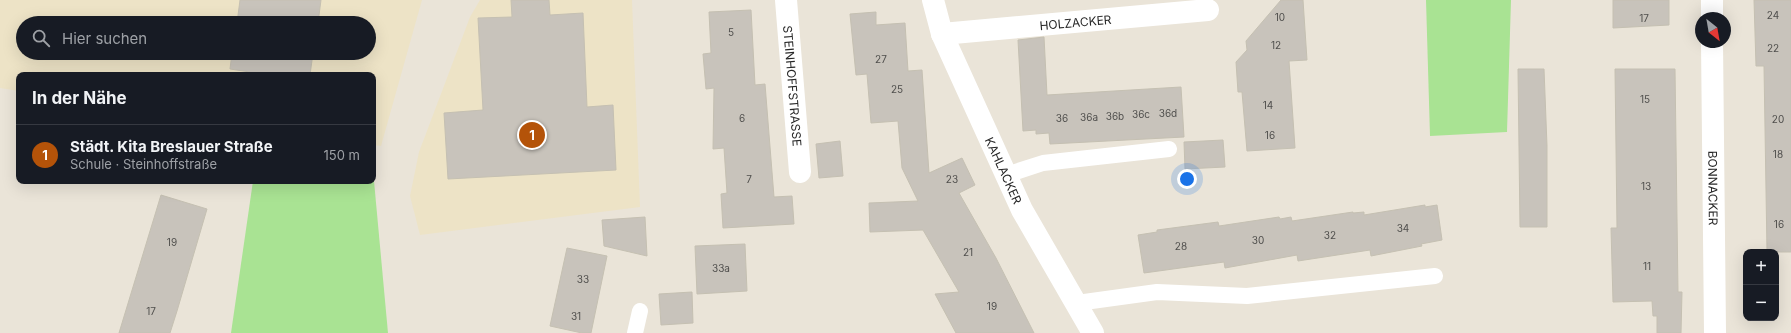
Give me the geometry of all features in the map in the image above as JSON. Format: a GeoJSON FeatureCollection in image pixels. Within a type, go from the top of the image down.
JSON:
{"type":"FeatureCollection","features":[{"type":"Feature","properties":{"kind":"street","name":"STEINHOFFSTRASSE"},"geometry":{"type":"LineString","coordinates":[[786,0],[800,172]]}},
{"type":"Feature","properties":{"kind":"street","name":"KAHLACKER"},"geometry":{"type":"LineString","coordinates":[[933,0],[942,34],[1022,210],[1093,333]]}},
{"type":"Feature","properties":{"kind":"street"},"geometry":{"type":"LineString","coordinates":[[1712,0],[1712,12]]}},
{"type":"Feature","properties":{"kind":"street","name":"HOLZACKER"},"geometry":{"type":"LineString","coordinates":[[942,34],[1208,10]]}},
{"type":"Feature","properties":{"kind":"street","name":"BONNACKER"},"geometry":{"type":"LineString","coordinates":[[1712,48],[1715,333]]}},
{"type":"Feature","properties":{"kind":"lane"},"geometry":{"type":"LineString","coordinates":[[1006,175],[1043,164],[1169,149]]}},
{"type":"Feature","properties":{"kind":"lane"},"geometry":{"type":"LineString","coordinates":[[1077,303],[1157,292],[1247,296],[1435,276]]}},
{"type":"Feature","properties":{"kind":"lane"},"geometry":{"type":"LineString","coordinates":[[635,333],[640,311]]}},
{"type":"Feature","properties":{"kind":"shaded area"},"geometry":{"type":"Polygon","coordinates":[[[0,0],[422,0],[381,146],[376,145],[376,72],[16,72],[16,91],[0,88],[0,0]]]}},
{"type":"Feature","properties":{"kind":"shaded area"},"geometry":{"type":"Polygon","coordinates":[[[480,0],[632,0],[640,207],[420,235],[410,196],[419,152],[470,17],[480,0]]]}},
{"type":"Feature","properties":{"kind":"green space"},"geometry":{"type":"Polygon","coordinates":[[[1426,0],[1511,0],[1507,132],[1430,136],[1426,0]]]}},
{"type":"Feature","properties":{"kind":"green space"},"geometry":{"type":"Polygon","coordinates":[[[253,184],[374,184],[388,333],[231,333],[253,184]]]}},
{"type":"Feature","properties":{"kind":"building"},"geometry":{"type":"Polygon","coordinates":[[[240,0],[321,0],[319,16],[238,16],[240,0]]]}},
{"type":"Feature","properties":{"kind":"building"},"geometry":{"type":"Polygon","coordinates":[[[511,0],[549,0],[550,15],[583,13],[587,107],[613,105],[616,170],[448,179],[444,113],[483,110],[478,18],[512,17],[511,0]]]}},
{"type":"Feature","properties":{"kind":"building"},"geometry":{"type":"Polygon","coordinates":[[[1281,0],[1303,0],[1307,60],[1289,61],[1295,148],[1247,151],[1242,92],[1238,92],[1236,62],[1247,50],[1246,41],[1281,0]]]}},
{"type":"Feature","properties":{"kind":"building"},"geometry":{"type":"Polygon","coordinates":[[[1613,0],[1669,0],[1669,25],[1613,28],[1613,0]]]}},
{"type":"Feature","properties":{"kind":"building"},"geometry":{"type":"Polygon","coordinates":[[[1754,0],[1791,0],[1791,252],[1779,252],[1779,249],[1767,249],[1764,66],[1756,66],[1754,0]]]}},
{"type":"Feature","properties":{"kind":"building"},"geometry":{"type":"Polygon","coordinates":[[[751,10],[755,85],[765,84],[774,197],[792,196],[794,224],[723,228],[721,194],[727,193],[724,148],[713,149],[714,88],[706,89],[703,54],[711,53],[709,12],[751,10]]]}},
{"type":"Feature","properties":{"kind":"building"},"geometry":{"type":"Polygon","coordinates":[[[876,12],[876,25],[905,23],[908,71],[922,70],[929,173],[962,158],[975,185],[959,193],[996,258],[1034,333],[956,333],[935,294],[959,292],[923,230],[870,232],[869,203],[918,201],[902,168],[898,121],[871,123],[867,74],[856,75],[850,14],[876,12]]]}},
{"type":"Feature","properties":{"kind":"building"},"geometry":{"type":"Polygon","coordinates":[[[1044,37],[1047,95],[1181,87],[1184,137],[1050,144],[1049,133],[1036,134],[1036,130],[1023,131],[1018,40],[1044,37]]]}},
{"type":"Feature","properties":{"kind":"building"},"geometry":{"type":"Polygon","coordinates":[[[231,60],[312,60],[310,72],[250,72],[230,69],[231,60]]]}},
{"type":"Feature","properties":{"kind":"building"},"geometry":{"type":"Polygon","coordinates":[[[1518,69],[1544,69],[1547,146],[1547,227],[1520,227],[1518,69]]]}},
{"type":"Feature","properties":{"kind":"building"},"geometry":{"type":"Polygon","coordinates":[[[1615,69],[1675,69],[1678,292],[1682,292],[1681,333],[1657,333],[1657,316],[1653,316],[1652,301],[1613,302],[1611,228],[1617,228],[1615,69]]]}},
{"type":"Feature","properties":{"kind":"building"},"geometry":{"type":"Polygon","coordinates":[[[1223,140],[1225,167],[1185,169],[1184,142],[1223,140]]]}},
{"type":"Feature","properties":{"kind":"building"},"geometry":{"type":"Polygon","coordinates":[[[840,141],[843,176],[819,178],[816,144],[840,141]]]}},
{"type":"Feature","properties":{"kind":"building"},"geometry":{"type":"Polygon","coordinates":[[[161,195],[207,209],[177,311],[170,333],[119,333],[161,195]]]}},
{"type":"Feature","properties":{"kind":"building"},"geometry":{"type":"Polygon","coordinates":[[[1425,205],[1425,207],[1437,205],[1442,240],[1421,244],[1422,246],[1371,256],[1370,250],[1298,261],[1297,255],[1225,268],[1224,262],[1144,273],[1138,235],[1157,232],[1157,230],[1218,222],[1219,226],[1279,217],[1280,219],[1291,217],[1292,221],[1353,212],[1364,212],[1364,215],[1425,205]]]}},
{"type":"Feature","properties":{"kind":"building"},"geometry":{"type":"Polygon","coordinates":[[[645,217],[647,256],[604,246],[602,220],[645,217]]]}},
{"type":"Feature","properties":{"kind":"building"},"geometry":{"type":"Polygon","coordinates":[[[745,244],[747,291],[697,294],[695,246],[745,244]]]}},
{"type":"Feature","properties":{"kind":"building"},"geometry":{"type":"Polygon","coordinates":[[[567,248],[607,256],[591,333],[582,333],[550,326],[567,248]]]}},
{"type":"Feature","properties":{"kind":"building"},"geometry":{"type":"Polygon","coordinates":[[[692,292],[693,323],[661,325],[659,294],[692,292]]]}},
{"type":"Feature","properties":{"kind":"place","name":"Städt. Kita Breslauer Straße"},"geometry":{"type":"Point","coordinates":[532,135]}}]}
